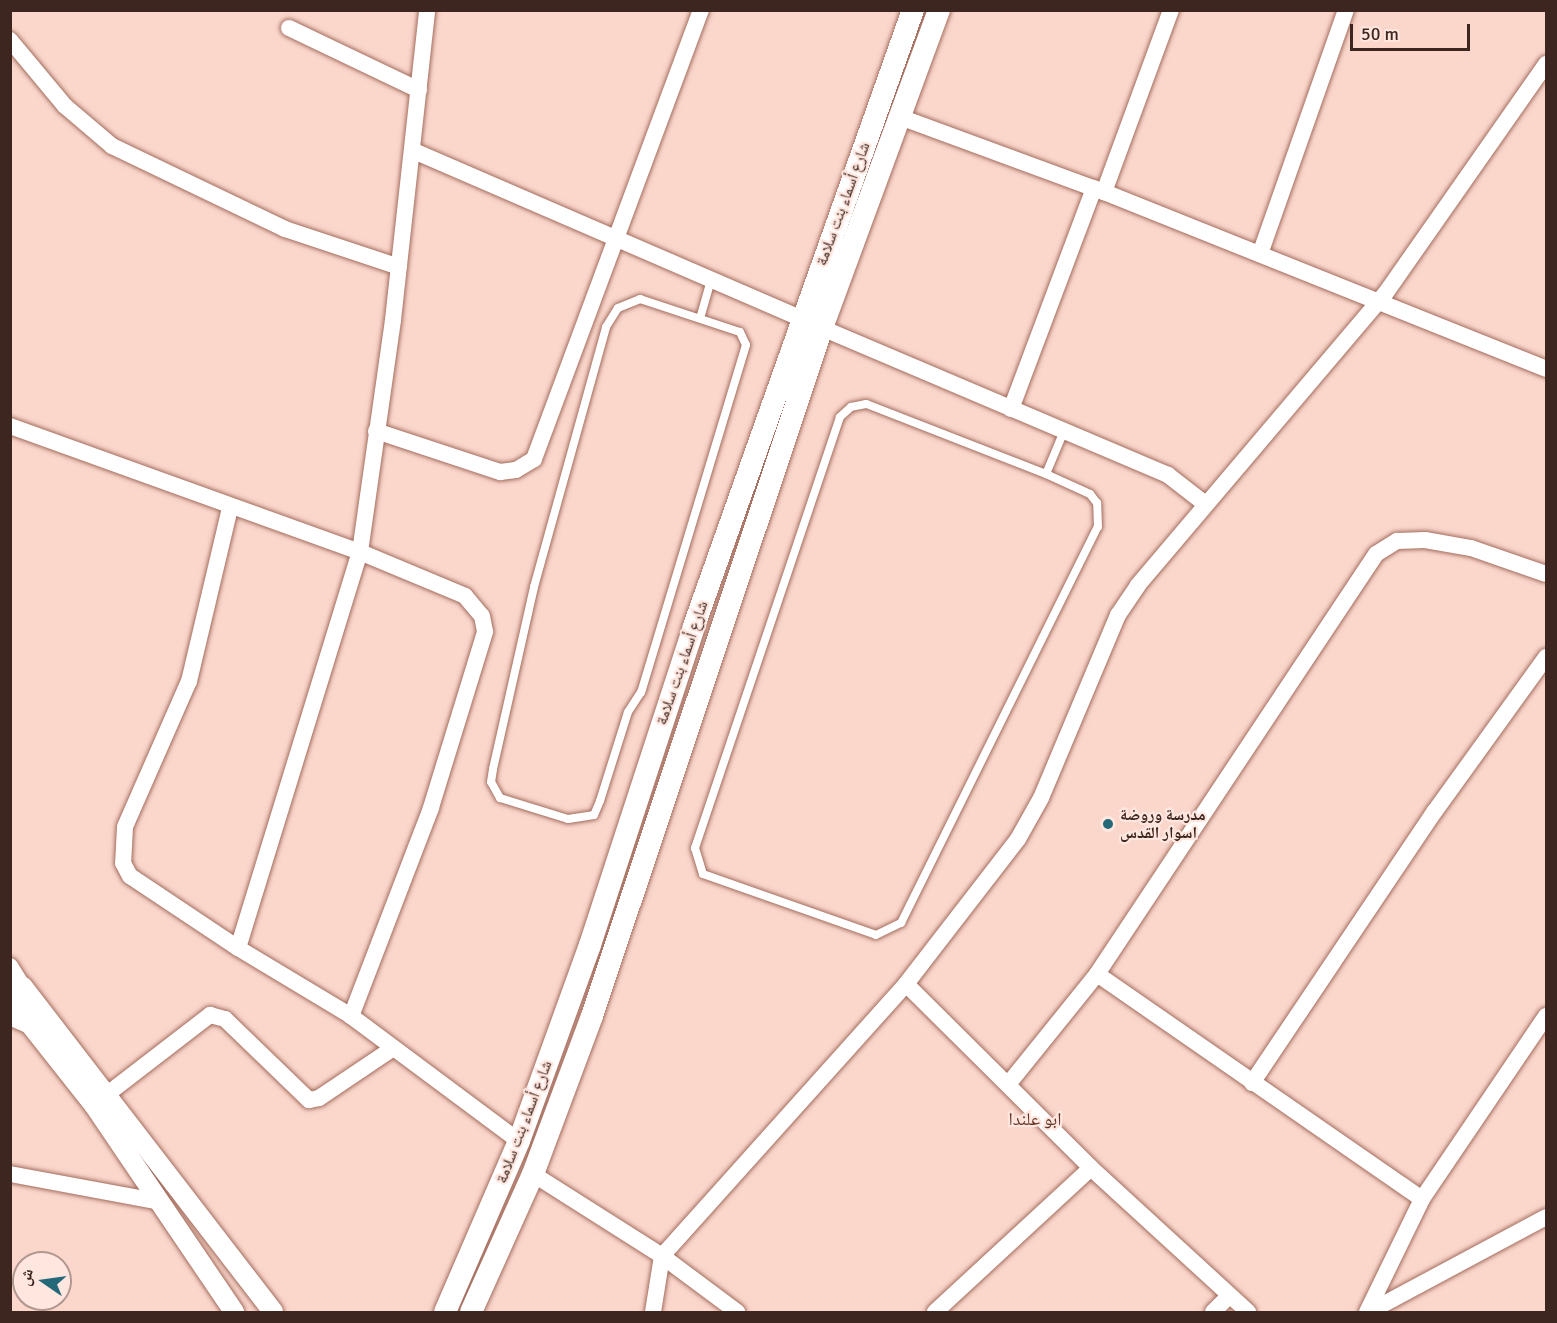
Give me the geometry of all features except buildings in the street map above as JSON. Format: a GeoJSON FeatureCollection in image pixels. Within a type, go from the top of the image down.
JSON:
{"type":"FeatureCollection","features":[{"type":"Feature","properties":{"kind":"main road","name":"شارع أسماء بنت سلامة"},"geometry":{"type":"LineString","coordinates":[[471,1312],[532,1174],[592,1016],[913,10]]}},
{"type":"Feature","properties":{"kind":"main road","name":"شارع أسماء بنت سلامة"},"geometry":{"type":"LineString","coordinates":[[445,1312],[519,1141],[812,324],[900,117],[939,10]]}},
{"type":"Feature","properties":{"kind":"street"},"geometry":{"type":"LineString","coordinates":[[238,948],[360,552],[414,151],[428,10]]}},
{"type":"Feature","properties":{"kind":"street"},"geometry":{"type":"LineString","coordinates":[[376,431],[500,472],[527,465],[534,459],[701,10]]}},
{"type":"Feature","properties":{"kind":"street"},"geometry":{"type":"LineString","coordinates":[[1011,409],[1171,10]]}},
{"type":"Feature","properties":{"kind":"street"},"geometry":{"type":"LineString","coordinates":[[1260,254],[1346,10]]}},
{"type":"Feature","properties":{"kind":"street"},"geometry":{"type":"LineString","coordinates":[[289,28],[419,90]]}},
{"type":"Feature","properties":{"kind":"street"},"geometry":{"type":"LineString","coordinates":[[10,39],[65,106],[112,146],[285,229],[399,267]]}},
{"type":"Feature","properties":{"kind":"street"},"geometry":{"type":"LineString","coordinates":[[653,1312],[663,1256],[906,984],[1029,822],[1118,615],[1204,502],[1377,304],[1546,64]]}},
{"type":"Feature","properties":{"kind":"street"},"geometry":{"type":"LineString","coordinates":[[900,117],[1099,190],[1260,254],[1377,304],[1546,369]]}},
{"type":"Feature","properties":{"kind":"street"},"geometry":{"type":"LineString","coordinates":[[414,151],[812,324],[1168,475],[1204,502]]}},
{"type":"Feature","properties":{"kind":"street"},"geometry":{"type":"LineString","coordinates":[[10,426],[230,508],[360,552],[465,596],[482,616],[485,632],[431,808],[351,1016]]}},
{"type":"Feature","properties":{"kind":"street"},"geometry":{"type":"LineString","coordinates":[[230,508],[189,681],[124,827],[121,852],[130,876],[238,948],[351,1016],[392,1049],[519,1141]]}},
{"type":"Feature","properties":{"kind":"street"},"geometry":{"type":"LineString","coordinates":[[1010,1082],[1097,974],[1376,554],[1397,541],[1425,540],[1471,548],[1546,574]]}},
{"type":"Feature","properties":{"kind":"street"},"geometry":{"type":"LineString","coordinates":[[1252,1083],[1428,821],[1546,657]]}},
{"type":"Feature","properties":{"kind":"street"},"geometry":{"type":"LineString","coordinates":[[10,966],[15,989],[30,1024],[100,1100],[160,1202],[234,1312]]}},
{"type":"Feature","properties":{"kind":"street"},"geometry":{"type":"LineString","coordinates":[[1097,974],[1422,1199]]}},
{"type":"Feature","properties":{"kind":"street"},"geometry":{"type":"LineString","coordinates":[[906,984],[1010,1082],[1091,1168],[1228,1297],[1248,1312]]}},
{"type":"Feature","properties":{"kind":"street"},"geometry":{"type":"LineString","coordinates":[[15,989],[100,1100],[273,1312]]}},
{"type":"Feature","properties":{"kind":"street"},"geometry":{"type":"LineString","coordinates":[[10,1015],[30,1024]]}},
{"type":"Feature","properties":{"kind":"street"},"geometry":{"type":"LineString","coordinates":[[100,1100],[210,1015],[225,1019],[309,1100],[319,1098],[392,1049]]}},
{"type":"Feature","properties":{"kind":"street"},"geometry":{"type":"LineString","coordinates":[[1368,1312],[1422,1199],[1546,1016]]}},
{"type":"Feature","properties":{"kind":"street"},"geometry":{"type":"LineString","coordinates":[[935,1312],[1091,1168]]}},
{"type":"Feature","properties":{"kind":"street"},"geometry":{"type":"LineString","coordinates":[[10,1174],[160,1202]]}},
{"type":"Feature","properties":{"kind":"street"},"geometry":{"type":"LineString","coordinates":[[532,1174],[663,1256],[737,1312]]}},
{"type":"Feature","properties":{"kind":"street"},"geometry":{"type":"LineString","coordinates":[[1368,1312],[1546,1217]]}},
{"type":"Feature","properties":{"kind":"street"},"geometry":{"type":"LineString","coordinates":[[1213,1312],[1228,1297]]}},
{"type":"Feature","properties":{"kind":"lane"},"geometry":{"type":"LineString","coordinates":[[700,315],[711,280]]}},
{"type":"Feature","properties":{"kind":"lane"},"geometry":{"type":"LineString","coordinates":[[640,299],[700,315],[740,332],[746,345],[641,692],[628,712],[600,801],[594,815],[581,820],[500,798],[492,782],[493,769],[524,630],[606,327],[618,308],[640,299]]}},
{"type":"Feature","properties":{"kind":"lane"},"geometry":{"type":"LineString","coordinates":[[866,404],[1046,474],[1090,494],[1097,502],[1098,527],[901,922],[876,935],[703,874],[695,848],[840,417],[852,407],[866,404]]}},
{"type":"Feature","properties":{"kind":"lane"},"geometry":{"type":"LineString","coordinates":[[1046,474],[1064,431]]}},
{"type":"Feature","properties":{"kind":"place","name":"مدرسة وروضة اسوار القدس"},"geometry":{"type":"Point","coordinates":[1108,824]}},
{"type":"Feature","properties":{"kind":"district","name":"ابو علندا"},"geometry":{"type":"Point","coordinates":[1035,1119]}}]}
